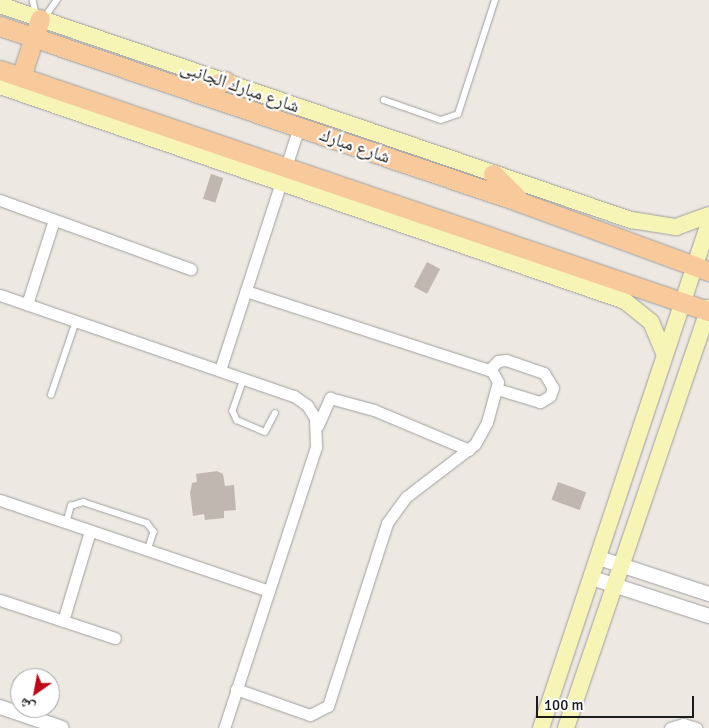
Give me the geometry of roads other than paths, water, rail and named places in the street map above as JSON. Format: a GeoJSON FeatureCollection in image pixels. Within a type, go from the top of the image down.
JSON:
{"type":"FeatureCollection","features":[{"type":"Feature","properties":{"kind":"main road","name":"شارع مبارك الجانبى"},"geometry":{"type":"LineString","coordinates":[[0,5],[493,174],[649,225],[676,227],[709,215]]}},
{"type":"Feature","properties":{"kind":"main road"},"geometry":{"type":"LineString","coordinates":[[21,77],[40,19]]}},
{"type":"Feature","properties":{"kind":"main road","name":"شارع مبارك"},"geometry":{"type":"LineString","coordinates":[[0,26],[520,202],[702,268]]}},
{"type":"Feature","properties":{"kind":"main road"},"geometry":{"type":"LineString","coordinates":[[0,70],[625,301],[651,322],[664,353]]}},
{"type":"Feature","properties":{"kind":"main road"},"geometry":{"type":"LineString","coordinates":[[193,92],[226,81]]}},
{"type":"Feature","properties":{"kind":"main road"},"geometry":{"type":"LineString","coordinates":[[0,86],[284,174],[708,310],[566,728]]}},
{"type":"Feature","properties":{"kind":"main road"},"geometry":{"type":"LineString","coordinates":[[493,174],[520,202]]}},
{"type":"Feature","properties":{"kind":"main road"},"geometry":{"type":"LineString","coordinates":[[541,728],[599,558],[681,302],[702,268],[709,223]]}},
{"type":"Feature","properties":{"kind":"street"},"geometry":{"type":"LineString","coordinates":[[220,370],[299,127]]}},
{"type":"Feature","properties":{"kind":"street"},"geometry":{"type":"LineString","coordinates":[[0,200],[191,269]]}},
{"type":"Feature","properties":{"kind":"street"},"geometry":{"type":"LineString","coordinates":[[27,304],[54,220]]}},
{"type":"Feature","properties":{"kind":"street"},"geometry":{"type":"LineString","coordinates":[[236,689],[310,715],[328,706],[390,518],[406,497],[469,450],[484,430],[497,388],[497,376],[489,370],[246,291]]}},
{"type":"Feature","properties":{"kind":"street"},"geometry":{"type":"LineString","coordinates":[[0,294],[301,400],[312,411],[318,425]]}},
{"type":"Feature","properties":{"kind":"street"},"geometry":{"type":"LineString","coordinates":[[489,370],[498,361],[506,360],[544,374],[553,388],[550,396],[540,402],[497,388]]}},
{"type":"Feature","properties":{"kind":"street"},"geometry":{"type":"LineString","coordinates":[[224,728],[316,447],[318,425],[330,398],[374,410],[469,450]]}},
{"type":"Feature","properties":{"kind":"street"},"geometry":{"type":"LineString","coordinates":[[0,500],[269,591]]}},
{"type":"Feature","properties":{"kind":"street"},"geometry":{"type":"LineString","coordinates":[[63,621],[90,531]]}},
{"type":"Feature","properties":{"kind":"street"},"geometry":{"type":"LineString","coordinates":[[599,558],[709,594]]}},
{"type":"Feature","properties":{"kind":"street"},"geometry":{"type":"LineString","coordinates":[[592,578],[709,616]]}},
{"type":"Feature","properties":{"kind":"street"},"geometry":{"type":"LineString","coordinates":[[0,600],[115,638]]}},
{"type":"Feature","properties":{"kind":"street"},"geometry":{"type":"LineString","coordinates":[[0,707],[62,728]]}},
{"type":"Feature","properties":{"kind":"street"},"geometry":{"type":"LineString","coordinates":[[670,728],[684,724],[696,728]]}},
{"type":"Feature","properties":{"kind":"lane"},"geometry":{"type":"LineString","coordinates":[[33,0],[34,12],[40,19],[52,13],[57,0]]}},
{"type":"Feature","properties":{"kind":"lane"},"geometry":{"type":"LineString","coordinates":[[384,100],[441,120],[458,114],[495,0]]}},
{"type":"Feature","properties":{"kind":"lane"},"geometry":{"type":"LineString","coordinates":[[51,395],[76,321]]}},
{"type":"Feature","properties":{"kind":"lane"},"geometry":{"type":"LineString","coordinates":[[244,379],[233,411],[237,420],[265,432],[275,413]]}},
{"type":"Feature","properties":{"kind":"lane"},"geometry":{"type":"LineString","coordinates":[[66,523],[71,506],[83,502],[138,520],[153,528],[148,551]]}}]}
